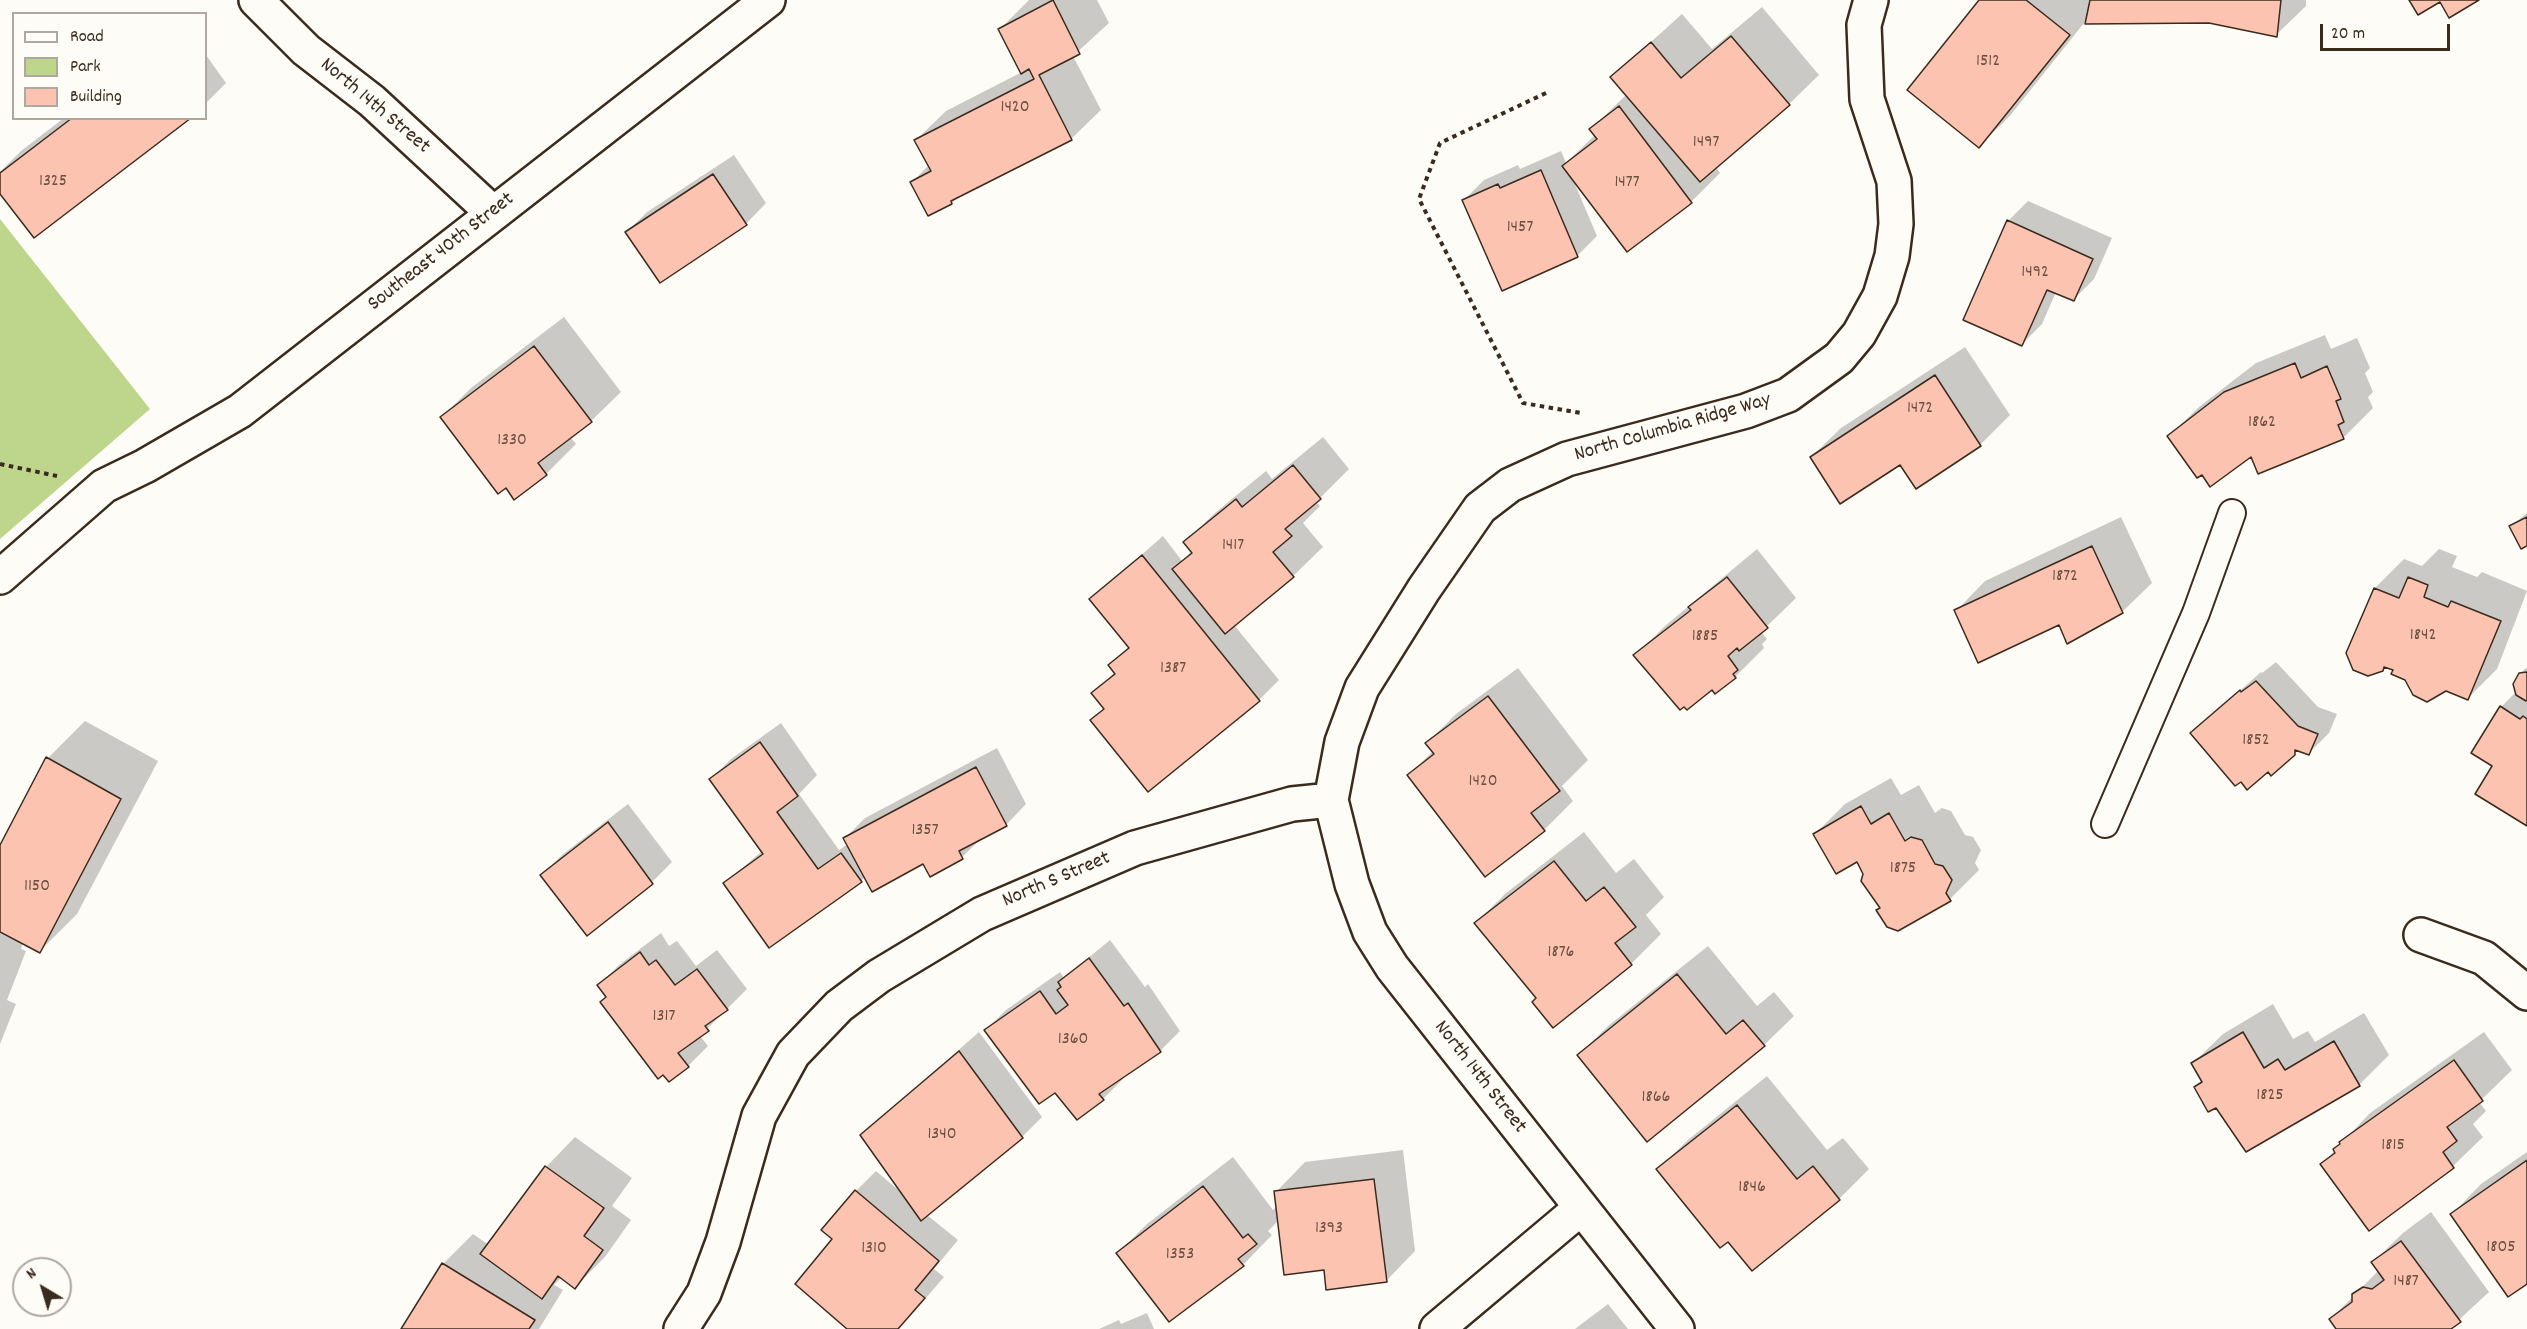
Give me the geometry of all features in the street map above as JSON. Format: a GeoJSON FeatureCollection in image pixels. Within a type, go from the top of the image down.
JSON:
{"type":"FeatureCollection","features":[{"type":"Feature","properties":{"kind":"street","name":"North 14th Street"},"geometry":{"type":"LineString","coordinates":[[256,0],[306,50],[372,101],[493,213]]}},
{"type":"Feature","properties":{"kind":"street","name":"Southeast 40th Street"},"geometry":{"type":"LineString","coordinates":[[0,577],[104,486],[145,466],[240,411],[768,0]]}},
{"type":"Feature","properties":{"kind":"street","name":"North Columbia Ridge Way"},"geometry":{"type":"LineString","coordinates":[[1331,800],[1342,742],[1362,688],[1424,589],[1480,507],[1510,485],[1567,459],[1735,414],[1788,395],[1839,358],[1859,334],[1880,297],[1892,256],[1896,224],[1894,181],[1867,99],[1864,25],[1871,0]]}},
{"type":"Feature","properties":{"kind":"street","name":"North 14th Street"},"geometry":{"type":"LineString","coordinates":[[1331,800],[1352,884],[1376,941],[1392,967],[1677,1329]]}},
{"type":"Feature","properties":{"kind":"street","name":"North S Street"},"geometry":{"type":"LineString","coordinates":[[681,1329],[704,1293],[723,1242],[759,1116],[793,1054],[839,1006],[879,976],[982,914],[1135,848],[1292,804],[1331,800]]}},
{"type":"Feature","properties":{"kind":"street"},"geometry":{"type":"LineString","coordinates":[[2421,935],[2484,958],[2527,993]]}},
{"type":"Feature","properties":{"kind":"street"},"geometry":{"type":"LineString","coordinates":[[1437,1329],[1581,1208]]}},
{"type":"Feature","properties":{"kind":"lane"},"geometry":{"type":"LineString","coordinates":[[2105,824],[2196,613],[2232,513]]}},
{"type":"Feature","properties":{"kind":"path"},"geometry":{"type":"LineString","coordinates":[[1546,93],[1440,143],[1419,199],[1523,403],[1590,415]]}},
{"type":"Feature","properties":{"kind":"green space"},"geometry":{"type":"Polygon","coordinates":[[[0,219],[150,409],[0,539],[0,219]]]}},
{"type":"Feature","properties":{"kind":"building"},"geometry":{"type":"Polygon","coordinates":[[[1053,0],[1080,54],[1039,75],[1072,140],[951,201],[952,204],[928,216],[910,182],[931,171],[914,140],[1034,79],[1029,69],[1021,74],[998,29],[1053,0]]]}},
{"type":"Feature","properties":{"kind":"building"},"geometry":{"type":"Polygon","coordinates":[[[1979,0],[2026,0],[2070,35],[1979,148],[1907,90],[1979,0]]]}},
{"type":"Feature","properties":{"kind":"building"},"geometry":{"type":"Polygon","coordinates":[[[2090,0],[2281,0],[2277,37],[2209,23],[2085,24],[2090,0]]]}},
{"type":"Feature","properties":{"kind":"building"},"geometry":{"type":"Polygon","coordinates":[[[2409,0],[2479,0],[2449,18],[2440,2],[2418,15],[2409,0]]]}},
{"type":"Feature","properties":{"kind":"building"},"geometry":{"type":"Polygon","coordinates":[[[1731,36],[1790,105],[1700,182],[1610,77],[1651,42],[1681,78],[1731,36]]]}},
{"type":"Feature","properties":{"kind":"building"},"geometry":{"type":"Polygon","coordinates":[[[1619,106],[1692,203],[1627,252],[1562,166],[1597,139],[1589,129],[1619,106]]]}},
{"type":"Feature","properties":{"kind":"building"},"geometry":{"type":"Polygon","coordinates":[[[69,120],[188,120],[34,238],[0,194],[0,173],[69,120]]]}},
{"type":"Feature","properties":{"kind":"building"},"geometry":{"type":"Polygon","coordinates":[[[1541,170],[1578,257],[1502,291],[1462,200],[1498,184],[1500,188],[1541,170]]]}},
{"type":"Feature","properties":{"kind":"building"},"geometry":{"type":"Polygon","coordinates":[[[713,174],[747,225],[660,283],[625,232],[713,174]]]}},
{"type":"Feature","properties":{"kind":"building"},"geometry":{"type":"Polygon","coordinates":[[[2007,220],[2093,259],[2074,301],[2047,290],[2022,346],[1963,320],[2007,220]]]}},
{"type":"Feature","properties":{"kind":"building"},"geometry":{"type":"Polygon","coordinates":[[[534,346],[592,422],[538,463],[547,475],[514,500],[506,488],[498,494],[440,417],[534,346]]]}},
{"type":"Feature","properties":{"kind":"building"},"geometry":{"type":"Polygon","coordinates":[[[2295,363],[2301,378],[2327,366],[2341,399],[2336,401],[2344,422],[2338,425],[2344,439],[2258,474],[2251,457],[2210,487],[2202,475],[2197,478],[2167,436],[2224,392],[2295,363]]]}},
{"type":"Feature","properties":{"kind":"building"},"geometry":{"type":"Polygon","coordinates":[[[1935,375],[1981,446],[1916,489],[1900,465],[1840,504],[1810,457],[1935,375]]]}},
{"type":"Feature","properties":{"kind":"building"},"geometry":{"type":"Polygon","coordinates":[[[1293,465],[1321,499],[1285,529],[1292,536],[1273,552],[1294,577],[1225,634],[1172,569],[1192,553],[1183,542],[1236,499],[1242,507],[1293,465]]]}},
{"type":"Feature","properties":{"kind":"building"},"geometry":{"type":"Polygon","coordinates":[[[2527,517],[2527,546],[2521,549],[2509,526],[2527,517]]]}},
{"type":"Feature","properties":{"kind":"building"},"geometry":{"type":"Polygon","coordinates":[[[2092,546],[2123,613],[2067,644],[2059,625],[1978,663],[1954,610],[2092,546]]]}},
{"type":"Feature","properties":{"kind":"building"},"geometry":{"type":"Polygon","coordinates":[[[1142,555],[1260,701],[1148,792],[1090,720],[1104,709],[1091,693],[1115,674],[1108,665],[1129,648],[1089,599],[1142,555]]]}},
{"type":"Feature","properties":{"kind":"building"},"geometry":{"type":"Polygon","coordinates":[[[1727,577],[1768,628],[1739,651],[1737,648],[1728,656],[1738,670],[1733,674],[1736,678],[1715,694],[1712,690],[1687,710],[1684,707],[1680,710],[1633,655],[1691,610],[1688,607],[1727,577]]]}},
{"type":"Feature","properties":{"kind":"building"},"geometry":{"type":"Polygon","coordinates":[[[2408,577],[2428,585],[2424,597],[2448,607],[2451,601],[2501,621],[2468,700],[2446,691],[2427,702],[2413,695],[2405,680],[2391,674],[2393,670],[2384,667],[2383,671],[2368,676],[2353,670],[2346,653],[2374,588],[2399,598],[2408,577]]]}},
{"type":"Feature","properties":{"kind":"building"},"geometry":{"type":"Polygon","coordinates":[[[2527,672],[2526,701],[2516,695],[2513,684],[2519,673],[2527,672]]]}},
{"type":"Feature","properties":{"kind":"building"},"geometry":{"type":"Polygon","coordinates":[[[2256,681],[2298,726],[2318,734],[2309,755],[2295,750],[2295,755],[2271,776],[2268,772],[2247,790],[2241,782],[2235,786],[2190,733],[2240,690],[2241,692],[2256,681]]]}},
{"type":"Feature","properties":{"kind":"building"},"geometry":{"type":"Polygon","coordinates":[[[1488,696],[1560,791],[1531,813],[1545,831],[1485,877],[1407,775],[1434,754],[1425,743],[1488,696]]]}},
{"type":"Feature","properties":{"kind":"building"},"geometry":{"type":"Polygon","coordinates":[[[2500,706],[2520,719],[2523,716],[2527,719],[2527,826],[2475,794],[2492,766],[2471,753],[2500,706]]]}},
{"type":"Feature","properties":{"kind":"building"},"geometry":{"type":"Polygon","coordinates":[[[760,742],[798,796],[777,812],[818,869],[841,853],[862,882],[769,948],[723,883],[763,854],[709,779],[760,742]]]}},
{"type":"Feature","properties":{"kind":"building"},"geometry":{"type":"Polygon","coordinates":[[[46,757],[121,799],[40,953],[0,932],[0,845],[46,757]]]}},
{"type":"Feature","properties":{"kind":"building"},"geometry":{"type":"Polygon","coordinates":[[[976,767],[1007,826],[959,851],[963,859],[930,877],[923,864],[872,892],[843,838],[976,767]]]}},
{"type":"Feature","properties":{"kind":"building"},"geometry":{"type":"Polygon","coordinates":[[[1861,806],[1871,824],[1889,813],[1905,841],[1911,837],[1922,840],[1935,864],[1943,866],[1952,880],[1946,893],[1951,901],[1898,931],[1887,927],[1876,910],[1880,908],[1861,881],[1863,874],[1857,862],[1836,874],[1813,834],[1861,806]]]}},
{"type":"Feature","properties":{"kind":"building"},"geometry":{"type":"Polygon","coordinates":[[[608,822],[653,884],[587,936],[540,875],[608,822]]]}},
{"type":"Feature","properties":{"kind":"building"},"geometry":{"type":"Polygon","coordinates":[[[1554,861],[1586,901],[1604,887],[1636,927],[1615,943],[1632,965],[1553,1028],[1532,1002],[1536,998],[1474,923],[1554,861]]]}},
{"type":"Feature","properties":{"kind":"building"},"geometry":{"type":"Polygon","coordinates":[[[640,952],[649,965],[656,960],[675,985],[697,969],[728,1010],[705,1026],[709,1031],[678,1053],[689,1067],[669,1082],[663,1075],[658,1079],[600,1002],[606,997],[597,985],[640,952]]]}},
{"type":"Feature","properties":{"kind":"building"},"geometry":{"type":"Polygon","coordinates":[[[1089,958],[1124,1006],[1128,1003],[1161,1052],[1099,1094],[1104,1100],[1077,1120],[1055,1093],[1039,1104],[984,1030],[1040,991],[1056,1014],[1068,1005],[1057,990],[1061,987],[1058,982],[1089,958]]]}},
{"type":"Feature","properties":{"kind":"building"},"geometry":{"type":"Polygon","coordinates":[[[1677,974],[1726,1034],[1743,1020],[1765,1046],[1647,1142],[1577,1055],[1677,974]]]}},
{"type":"Feature","properties":{"kind":"building"},"geometry":{"type":"Polygon","coordinates":[[[2243,1032],[2264,1068],[2278,1059],[2285,1070],[2334,1041],[2360,1086],[2246,1152],[2216,1108],[2208,1112],[2194,1087],[2202,1082],[2191,1063],[2243,1032]]]}},
{"type":"Feature","properties":{"kind":"building"},"geometry":{"type":"Polygon","coordinates":[[[959,1051],[1023,1138],[921,1221],[860,1135],[959,1051]]]}},
{"type":"Feature","properties":{"kind":"building"},"geometry":{"type":"Polygon","coordinates":[[[2454,1060],[2483,1101],[2447,1127],[2457,1141],[2443,1152],[2454,1168],[2369,1231],[2320,1164],[2335,1153],[2333,1149],[2340,1144],[2339,1142],[2454,1060]]]}},
{"type":"Feature","properties":{"kind":"building"},"geometry":{"type":"Polygon","coordinates":[[[1737,1105],[1797,1179],[1813,1166],[1840,1200],[1752,1271],[1728,1242],[1720,1248],[1656,1169],[1737,1105]]]}},
{"type":"Feature","properties":{"kind":"building"},"geometry":{"type":"Polygon","coordinates":[[[2527,1160],[2527,1284],[2508,1297],[2450,1214],[2527,1160]]]}},
{"type":"Feature","properties":{"kind":"building"},"geometry":{"type":"Polygon","coordinates":[[[545,1166],[604,1208],[584,1236],[603,1250],[575,1289],[558,1276],[542,1299],[480,1254],[545,1166]]]}},
{"type":"Feature","properties":{"kind":"building"},"geometry":{"type":"Polygon","coordinates":[[[1374,1179],[1387,1282],[1326,1290],[1324,1270],[1284,1275],[1274,1191],[1374,1179]]]}},
{"type":"Feature","properties":{"kind":"building"},"geometry":{"type":"Polygon","coordinates":[[[1203,1186],[1243,1238],[1248,1234],[1257,1244],[1238,1259],[1244,1266],[1169,1322],[1116,1253],[1203,1186]]]}},
{"type":"Feature","properties":{"kind":"building"},"geometry":{"type":"Polygon","coordinates":[[[855,1190],[939,1261],[915,1290],[925,1298],[898,1329],[847,1329],[795,1284],[832,1239],[821,1230],[855,1190]]]}},
{"type":"Feature","properties":{"kind":"building"},"geometry":{"type":"Polygon","coordinates":[[[2401,1241],[2461,1322],[2451,1329],[2336,1329],[2329,1319],[2352,1302],[2352,1294],[2363,1287],[2372,1289],[2384,1280],[2371,1262],[2401,1241]]]}},
{"type":"Feature","properties":{"kind":"building"},"geometry":{"type":"Polygon","coordinates":[[[442,1263],[535,1320],[529,1329],[401,1329],[442,1263]]]}}]}
